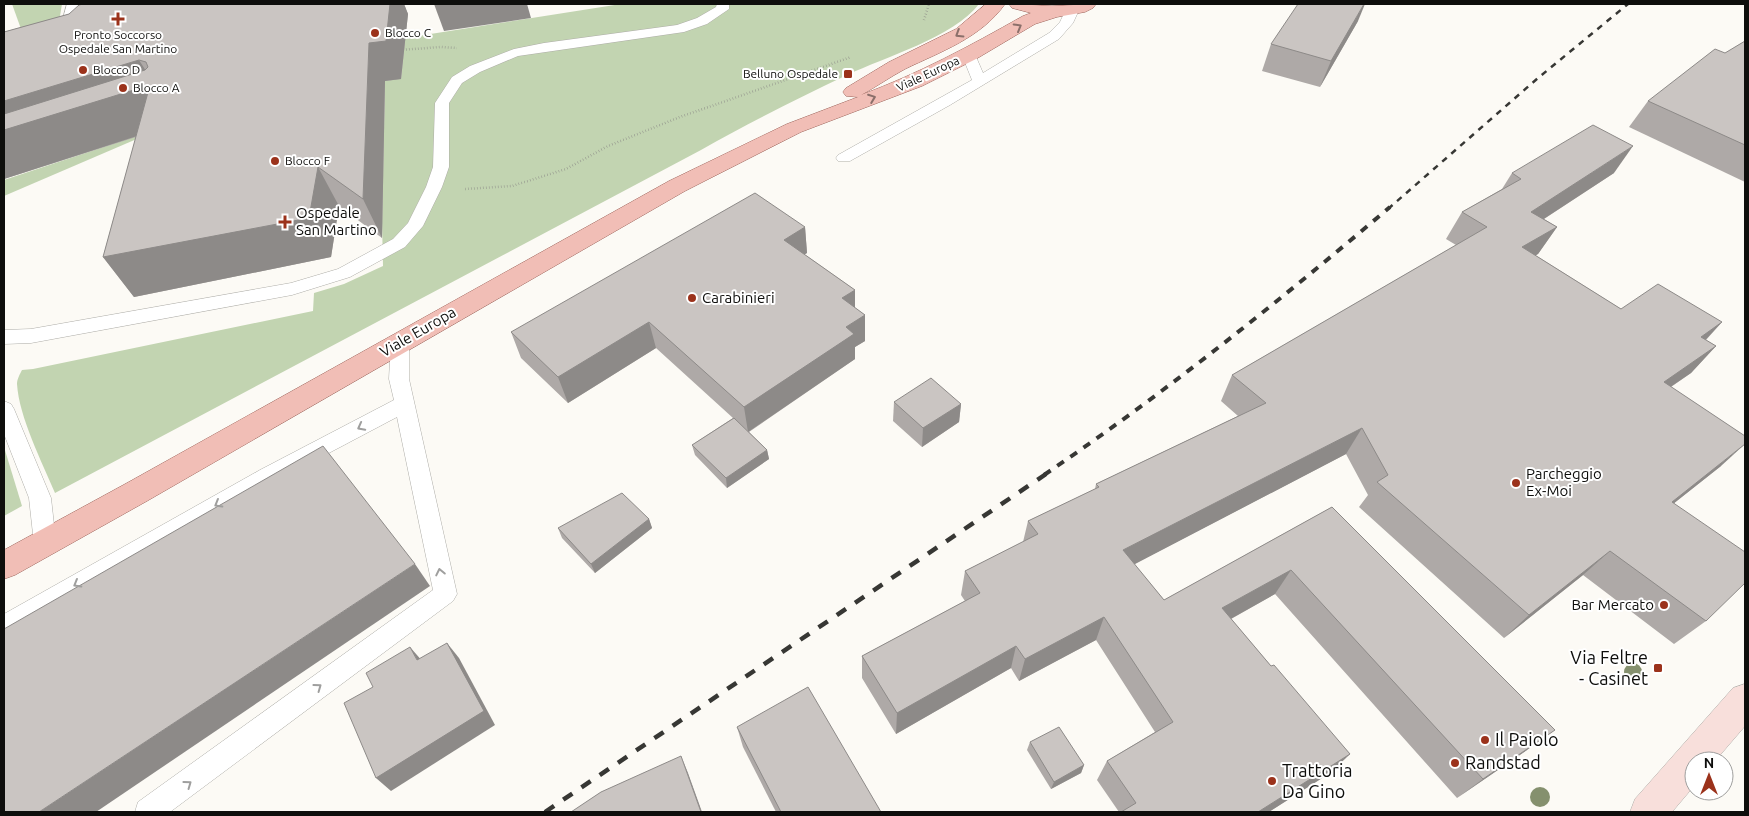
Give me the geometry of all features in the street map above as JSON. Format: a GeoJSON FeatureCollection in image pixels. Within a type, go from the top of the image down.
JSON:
{"type":"FeatureCollection","features":[{"type":"Feature","properties":{"kind":"main road","name":"Viale Europa"},"geometry":{"type":"LineString","coordinates":[[4,565],[137,492],[677,186],[794,128],[894,67],[947,42],[986,18],[996,4]]}},
{"type":"Feature","properties":{"kind":"main road"},"geometry":{"type":"LineString","coordinates":[[1018,4],[1037,10],[1072,8]]}},
{"type":"Feature","properties":{"kind":"main road","name":"Viale Europa"},"geometry":{"type":"LineString","coordinates":[[794,128],[915,82],[969,55],[1029,20],[1072,8]]}},
{"type":"Feature","properties":{"kind":"main road"},"geometry":{"type":"LineString","coordinates":[[1648,812],[1745,700]]}},
{"type":"Feature","properties":{"kind":"lane"},"geometry":{"type":"LineString","coordinates":[[4,337],[31,336],[292,289],[344,272],[399,243],[415,226],[434,187],[441,167],[442,103],[458,80],[474,69],[503,57],[544,46],[679,29],[702,20],[722,9],[723,4]]}},
{"type":"Feature","properties":{"kind":"lane"},"geometry":{"type":"LineString","coordinates":[[844,158],[945,102],[1054,36],[1066,23],[1072,8]]}},
{"type":"Feature","properties":{"kind":"lane"},"geometry":{"type":"LineString","coordinates":[[58,27],[72,10],[86,10]]}},
{"type":"Feature","properties":{"kind":"lane"},"geometry":{"type":"LineString","coordinates":[[969,55],[979,80]]}},
{"type":"Feature","properties":{"kind":"lane"},"geometry":{"type":"LineString","coordinates":[[148,812],[445,594],[399,378],[400,342]]}},
{"type":"Feature","properties":{"kind":"lane"},"geometry":{"type":"LineString","coordinates":[[4,626],[267,476],[404,404]]}},
{"type":"Feature","properties":{"kind":"lane"},"geometry":{"type":"LineString","coordinates":[[5,415],[40,498],[45,543]]}},
{"type":"Feature","properties":{"kind":"path"},"geometry":{"type":"LineString","coordinates":[[923,23],[929,4]]}},
{"type":"Feature","properties":{"kind":"path"},"geometry":{"type":"LineString","coordinates":[[399,50],[441,47],[493,52],[503,57]]}},
{"type":"Feature","properties":{"kind":"path"},"geometry":{"type":"LineString","coordinates":[[434,187],[470,189],[512,186],[566,169],[608,146],[680,117],[852,57]]}},
{"type":"Feature","properties":{"kind":"green space"},"geometry":{"type":"Polygon","coordinates":[[[12,4],[62,4],[60,16],[25,40],[12,4]]]}},
{"type":"Feature","properties":{"kind":"green space"},"geometry":{"type":"Polygon","coordinates":[[[621,4],[979,4],[968,16],[936,36],[791,102],[55,493],[26,425],[22,411],[17,384],[22,370],[313,311],[314,293],[344,284],[383,266],[385,81],[401,78],[405,38],[621,4]]]}},
{"type":"Feature","properties":{"kind":"green space"},"geometry":{"type":"Polygon","coordinates":[[[167,126],[4,196],[4,180],[167,126]]]}},
{"type":"Feature","properties":{"kind":"green space"},"geometry":{"type":"Polygon","coordinates":[[[4,447],[22,506],[4,516],[4,447]]]}},
{"type":"Feature","properties":{"kind":"building"},"geometry":{"type":"Polygon","coordinates":[[[390,4],[386,41],[369,43],[363,199],[318,167],[309,218],[103,257],[150,85],[4,130],[4,114],[145,70],[148,67],[146,62],[139,60],[4,101],[4,32],[69,14],[79,5],[390,4]]]}},
{"type":"Feature","properties":{"kind":"building"},"geometry":{"type":"Polygon","coordinates":[[[1298,4],[1364,4],[1331,61],[1271,44],[1298,4]]]}},
{"type":"Feature","properties":{"kind":"building"},"geometry":{"type":"Polygon","coordinates":[[[1745,41],[1745,145],[1648,101],[1715,49],[1725,53],[1745,41]]]}},
{"type":"Feature","properties":{"kind":"building"},"geometry":{"type":"Polygon","coordinates":[[[1593,125],[1633,146],[1531,212],[1557,227],[1522,247],[1621,309],[1658,284],[1722,322],[1701,337],[1716,346],[1664,382],[1745,436],[1745,444],[1672,502],[1745,552],[1745,583],[1706,621],[1610,551],[1529,615],[1377,482],[1388,475],[1362,428],[1123,550],[1164,600],[1332,507],[1555,730],[1483,779],[1291,570],[1222,608],[1271,666],[1274,665],[1350,754],[1258,812],[1121,812],[1136,803],[1107,761],[1173,722],[1104,617],[1025,659],[1016,646],[897,713],[862,656],[980,593],[965,571],[1038,534],[1028,521],[1099,487],[1096,484],[1266,403],[1232,375],[1487,227],[1462,212],[1521,179],[1512,173],[1593,125]]]}},
{"type":"Feature","properties":{"kind":"building"},"geometry":{"type":"Polygon","coordinates":[[[755,193],[805,227],[784,240],[855,290],[842,298],[865,315],[846,327],[854,334],[744,407],[649,322],[558,377],[511,332],[755,193]]]}},
{"type":"Feature","properties":{"kind":"building"},"geometry":{"type":"Polygon","coordinates":[[[931,378],[961,404],[923,428],[894,402],[931,378]]]}},
{"type":"Feature","properties":{"kind":"building"},"geometry":{"type":"Polygon","coordinates":[[[734,418],[767,450],[726,478],[692,445],[734,418]]]}},
{"type":"Feature","properties":{"kind":"building"},"geometry":{"type":"Polygon","coordinates":[[[323,446],[415,564],[39,812],[4,812],[4,629],[323,446]]]}},
{"type":"Feature","properties":{"kind":"building"},"geometry":{"type":"Polygon","coordinates":[[[622,493],[649,519],[591,564],[558,528],[622,493]]]}},
{"type":"Feature","properties":{"kind":"building"},"geometry":{"type":"Polygon","coordinates":[[[447,643],[484,711],[376,778],[344,703],[373,687],[366,673],[410,647],[417,660],[447,643]]]}},
{"type":"Feature","properties":{"kind":"building"},"geometry":{"type":"Polygon","coordinates":[[[808,687],[881,812],[781,812],[737,727],[808,687]]]}},
{"type":"Feature","properties":{"kind":"building"},"geometry":{"type":"Polygon","coordinates":[[[1059,727],[1084,765],[1054,782],[1030,742],[1059,727]]]}},
{"type":"Feature","properties":{"kind":"building"},"geometry":{"type":"Polygon","coordinates":[[[681,756],[701,812],[571,812],[601,792],[681,756]]]}},
{"type":"Feature","properties":{"kind":"railway"},"geometry":{"type":"LineString","coordinates":[[1388,209],[1538,78],[1628,4]]}},
{"type":"Feature","properties":{"kind":"railway"},"geometry":{"type":"LineString","coordinates":[[1044,475],[1133,412],[1220,346],[1390,207]]}},
{"type":"Feature","properties":{"kind":"railway"},"geometry":{"type":"LineString","coordinates":[[545,812],[1046,474]]}},
{"type":"Feature","properties":{"kind":"place","name":"Pronto Soccorso Ospedale San Martino"},"geometry":{"type":"Point","coordinates":[118,19]}},
{"type":"Feature","properties":{"kind":"place","name":"Blocco C"},"geometry":{"type":"Point","coordinates":[375,33]}},
{"type":"Feature","properties":{"kind":"place","name":"Blocco D"},"geometry":{"type":"Point","coordinates":[83,70]}},
{"type":"Feature","properties":{"kind":"place","name":"Belluno Ospedale"},"geometry":{"type":"Point","coordinates":[848,74]}},
{"type":"Feature","properties":{"kind":"place","name":"Blocco A"},"geometry":{"type":"Point","coordinates":[123,88]}},
{"type":"Feature","properties":{"kind":"place","name":"Blocco F"},"geometry":{"type":"Point","coordinates":[275,161]}},
{"type":"Feature","properties":{"kind":"place","name":"Ospedale San Martino"},"geometry":{"type":"Point","coordinates":[285,222]}},
{"type":"Feature","properties":{"kind":"place","name":"Carabinieri"},"geometry":{"type":"Point","coordinates":[692,298]}},
{"type":"Feature","properties":{"kind":"place","name":"Parcheggio Ex-Moi"},"geometry":{"type":"Point","coordinates":[1516,483]}},
{"type":"Feature","properties":{"kind":"place","name":"Bar Mercato"},"geometry":{"type":"Point","coordinates":[1664,605]}},
{"type":"Feature","properties":{"kind":"place","name":"Via Feltre - Casinet"},"geometry":{"type":"Point","coordinates":[1658,668]}},
{"type":"Feature","properties":{"kind":"place","name":"Il Paiolo"},"geometry":{"type":"Point","coordinates":[1485,740]}},
{"type":"Feature","properties":{"kind":"place","name":"Randstad"},"geometry":{"type":"Point","coordinates":[1455,763]}},
{"type":"Feature","properties":{"kind":"place","name":"Trattoria Da Gino"},"geometry":{"type":"Point","coordinates":[1272,781]}}]}
